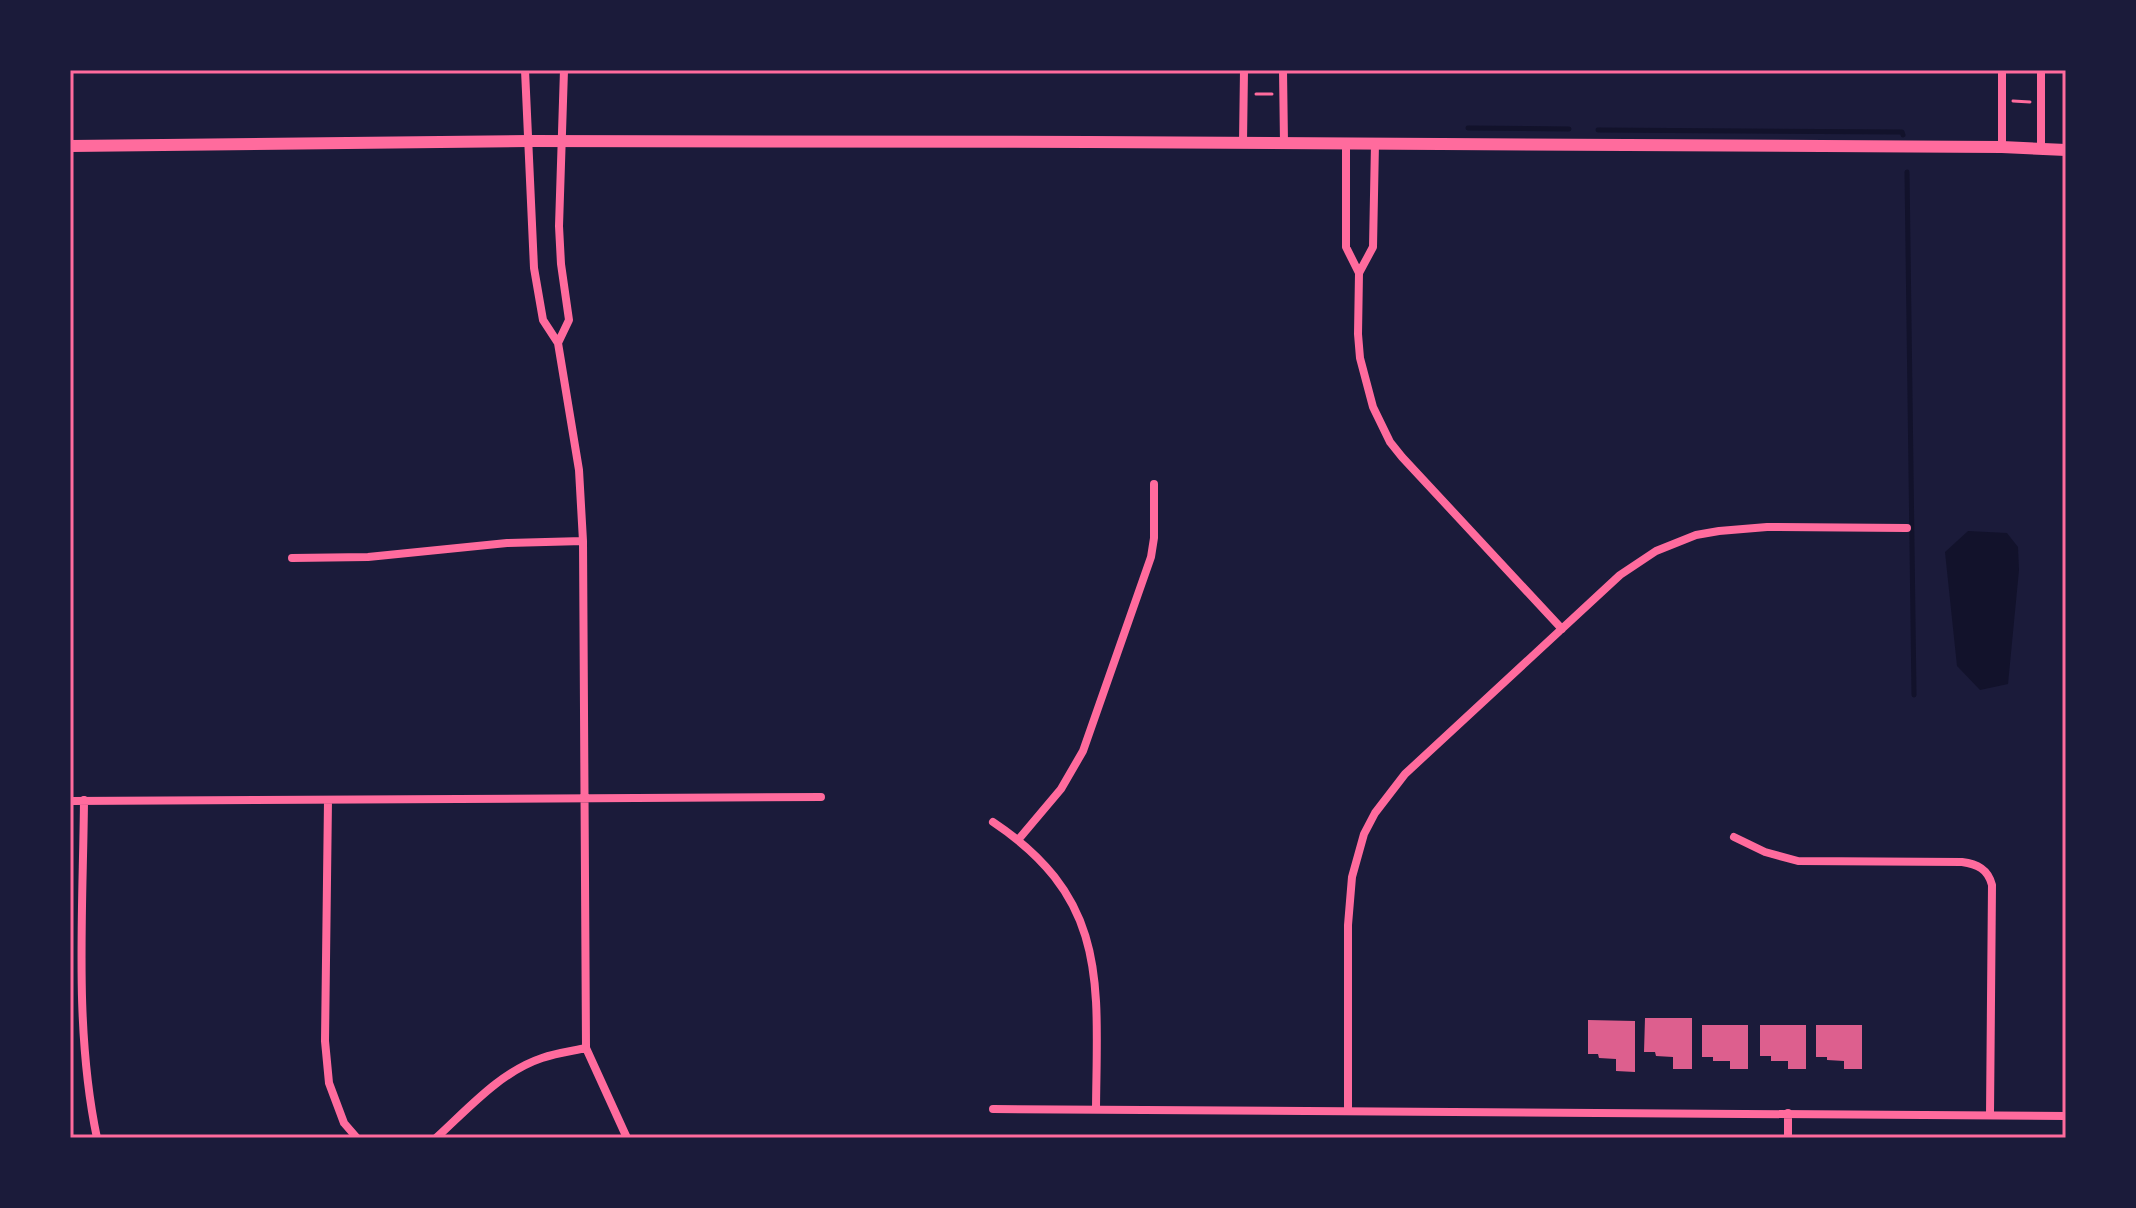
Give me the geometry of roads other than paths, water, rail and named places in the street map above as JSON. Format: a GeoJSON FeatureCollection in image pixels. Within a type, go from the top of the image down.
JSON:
{"type":"FeatureCollection","features":[{"type":"Feature","properties":{"kind":"street"},"geometry":{"type":"LineString","coordinates":[[525,70],[534,268],[543,320],[558,343],[579,470],[583,541],[586,1048],[627,1138]]}},
{"type":"Feature","properties":{"kind":"street"},"geometry":{"type":"LineString","coordinates":[[558,343],[569,320],[559,226],[564,70]]}},
{"type":"Feature","properties":{"kind":"street"},"geometry":{"type":"LineString","coordinates":[[1243,142],[1244,70]]}},
{"type":"Feature","properties":{"kind":"street"},"geometry":{"type":"LineString","coordinates":[[1283,70],[1284,143]]}},
{"type":"Feature","properties":{"kind":"street"},"geometry":{"type":"LineString","coordinates":[[2002,70],[2002,147]]}},
{"type":"Feature","properties":{"kind":"street"},"geometry":{"type":"LineString","coordinates":[[2041,70],[2041,150]]}},
{"type":"Feature","properties":{"kind":"street"},"geometry":{"type":"LineString","coordinates":[[70,146],[528,141],[1243,142],[2066,150]]}},
{"type":"Feature","properties":{"kind":"street"},"geometry":{"type":"LineString","coordinates":[[1346,143],[1346,247],[1359,273]]}},
{"type":"Feature","properties":{"kind":"street"},"geometry":{"type":"LineString","coordinates":[[1375,143],[1373,247],[1359,273],[1358,334],[1360,358],[1373,407],[1390,442],[1402,457],[1562,629]]}},
{"type":"Feature","properties":{"kind":"street"},"geometry":{"type":"LineString","coordinates":[[1018,840],[1066,780],[1093,726],[1151,557],[1154,484]]}},
{"type":"Feature","properties":{"kind":"street"},"geometry":{"type":"LineString","coordinates":[[1348,1111],[1349,898],[1352,877],[1364,834],[1375,813],[1405,774],[1620,575],[1656,551],[1696,535],[1719,531],[1767,527],[1907,528]]}},
{"type":"Feature","properties":{"kind":"street"},"geometry":{"type":"LineString","coordinates":[[292,558],[368,557],[507,543],[583,541]]}},
{"type":"Feature","properties":{"kind":"street"},"geometry":{"type":"LineString","coordinates":[[70,801],[821,797]]}},
{"type":"Feature","properties":{"kind":"street"},"geometry":{"type":"LineString","coordinates":[[84,800],[83,1035],[89,1098],[97,1138]]}},
{"type":"Feature","properties":{"kind":"street"},"geometry":{"type":"LineString","coordinates":[[328,800],[325,1041],[329,1083],[344,1123],[357,1138]]}},
{"type":"Feature","properties":{"kind":"street"},"geometry":{"type":"LineString","coordinates":[[993,822],[1018,840],[1051,872],[1075,909],[1087,941],[1095,977],[1096,1109]]}},
{"type":"Feature","properties":{"kind":"street"},"geometry":{"type":"LineString","coordinates":[[1734,837],[1765,852],[1798,861],[1962,862],[1983,869],[1990,876],[1990,1115]]}},
{"type":"Feature","properties":{"kind":"street"},"geometry":{"type":"LineString","coordinates":[[436,1138],[504,1078],[541,1058],[586,1048]]}},
{"type":"Feature","properties":{"kind":"street"},"geometry":{"type":"LineString","coordinates":[[993,1109],[2066,1116]]}},
{"type":"Feature","properties":{"kind":"street"},"geometry":{"type":"LineString","coordinates":[[1788,1113],[1788,1138]]}},
{"type":"Feature","properties":{"kind":"waterway"},"geometry":{"type":"LineString","coordinates":[[1468,128],[1569,129]]}},
{"type":"Feature","properties":{"kind":"waterway"},"geometry":{"type":"LineString","coordinates":[[1598,130],[1902,132],[1903,135]]}},
{"type":"Feature","properties":{"kind":"waterway"},"geometry":{"type":"LineString","coordinates":[[1907,172],[1914,695]]}}]}
